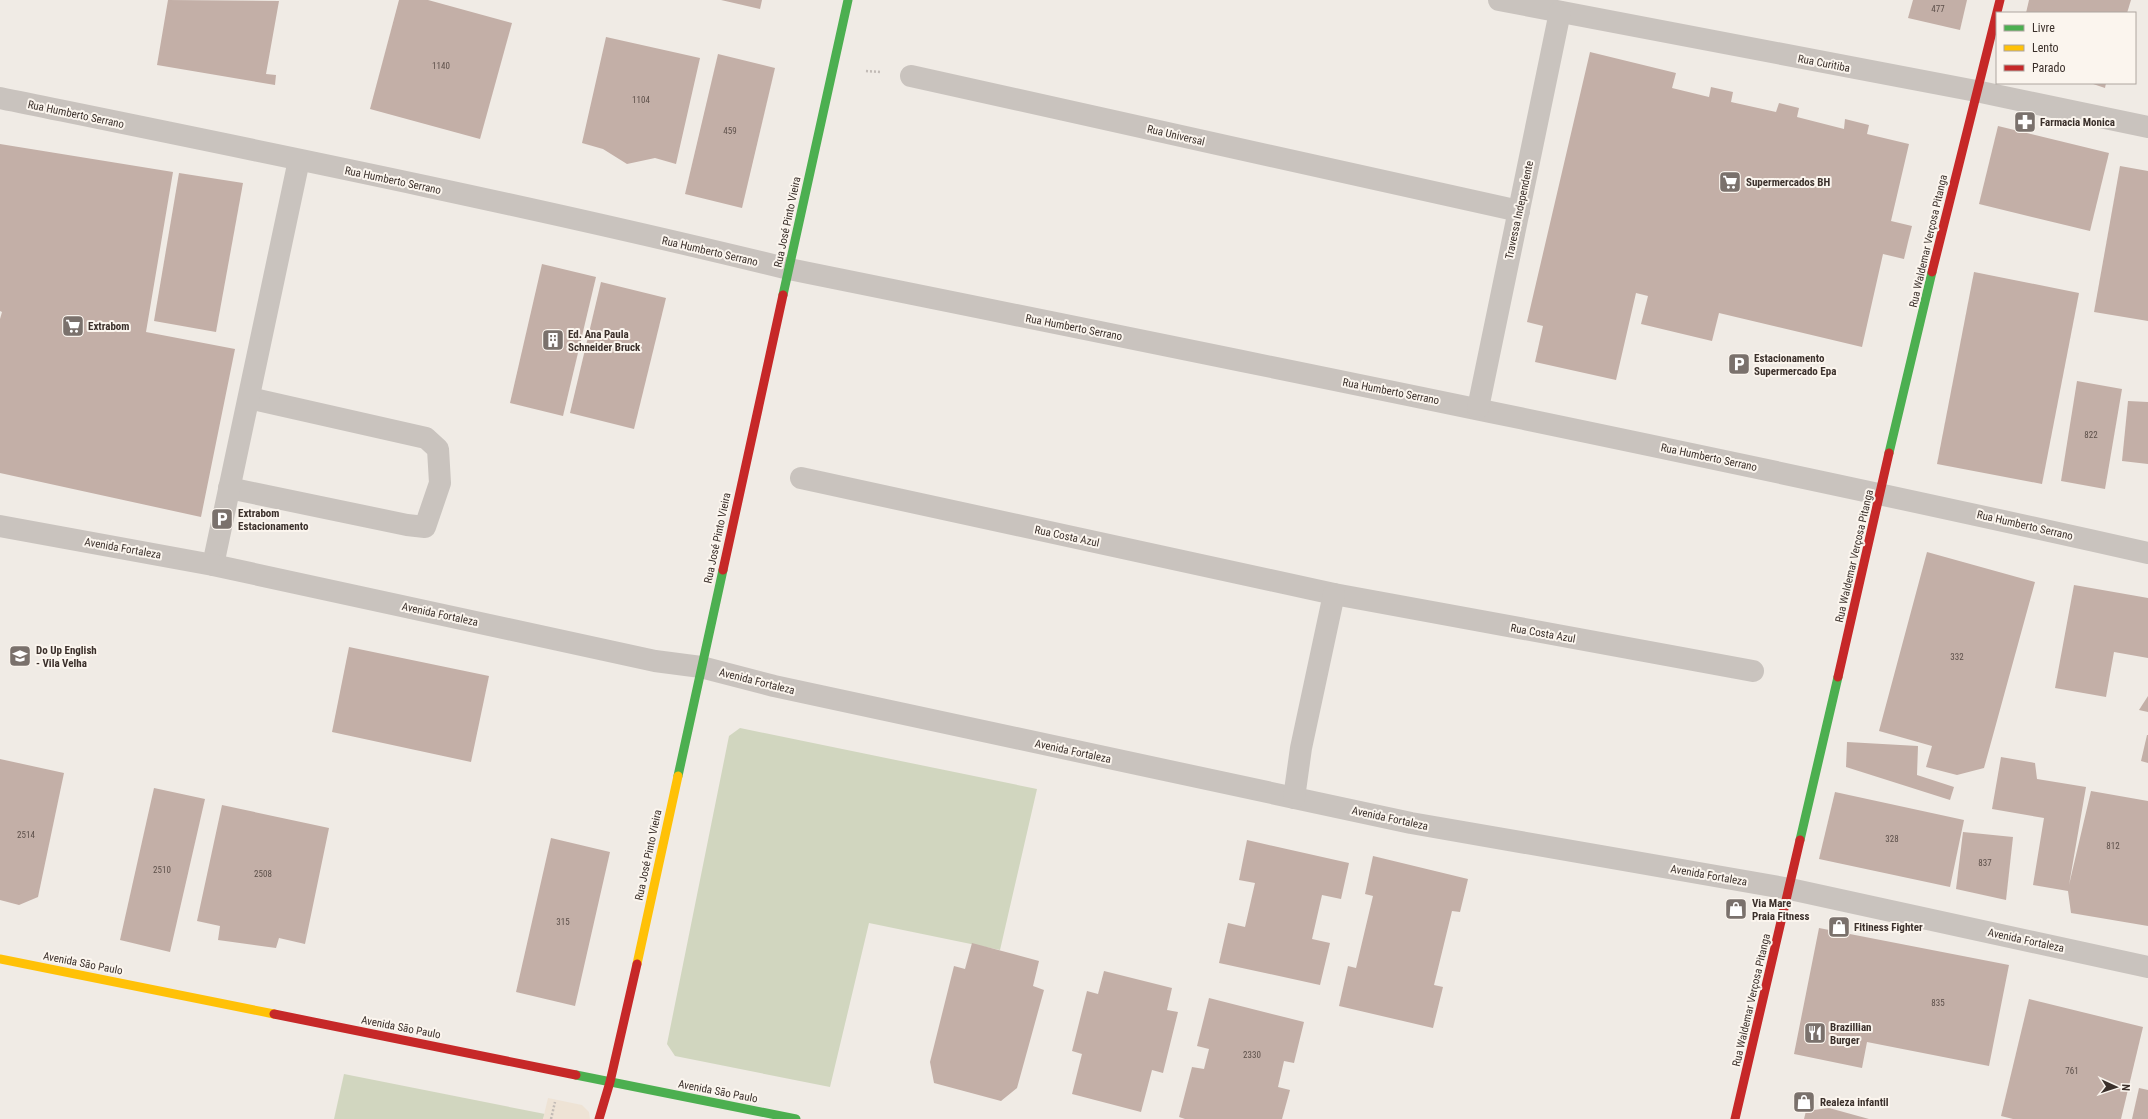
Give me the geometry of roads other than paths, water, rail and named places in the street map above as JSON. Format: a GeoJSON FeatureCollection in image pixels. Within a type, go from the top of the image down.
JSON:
{"type":"FeatureCollection","features":[{"type":"Feature","properties":{"kind":"street","name":"Rua José Pinto Vieira"},"geometry":{"type":"LineString","coordinates":[[599,1119],[610,1082],[848,0]]}},
{"type":"Feature","properties":{"kind":"street","name":"Rua Curitiba"},"geometry":{"type":"LineString","coordinates":[[1499,0],[1976,91],[2148,127]]}},
{"type":"Feature","properties":{"kind":"street","name":"Rua Waldemar Verçosa Pitanga"},"geometry":{"type":"LineString","coordinates":[[1997,12],[2000,0]]}},
{"type":"Feature","properties":{"kind":"street","name":"Travessa Independente"},"geometry":{"type":"LineString","coordinates":[[1478,408],[1560,12]]}},
{"type":"Feature","properties":{"kind":"street","name":"Rua Waldemar Verçosa Pitanga"},"geometry":{"type":"LineString","coordinates":[[1735,1119],[1976,91],[1996,15]]}},
{"type":"Feature","properties":{"kind":"street","name":"Rua Universal"},"geometry":{"type":"LineString","coordinates":[[911,76],[1519,211]]}},
{"type":"Feature","properties":{"kind":"street","name":"Rua Humberto Serrano"},"geometry":{"type":"LineString","coordinates":[[0,98],[299,160],[714,251],[789,269],[1478,408],[2148,553]]}},
{"type":"Feature","properties":{"kind":"street"},"geometry":{"type":"LineString","coordinates":[[213,565],[299,160]]}},
{"type":"Feature","properties":{"kind":"street"},"geometry":{"type":"LineString","coordinates":[[229,488],[407,525],[425,527],[440,483],[438,449],[426,438],[249,398]]}},
{"type":"Feature","properties":{"kind":"street","name":"Rua Costa Azul"},"geometry":{"type":"LineString","coordinates":[[801,478],[1334,594],[1753,671]]}},
{"type":"Feature","properties":{"kind":"street","name":"Avenida Fortaleza"},"geometry":{"type":"LineString","coordinates":[[0,526],[213,565],[655,661],[702,667],[774,686],[1411,823],[1790,888],[2148,967]]}},
{"type":"Feature","properties":{"kind":"street"},"geometry":{"type":"LineString","coordinates":[[1294,798],[1301,748],[1334,594]]}},
{"type":"Feature","properties":{"kind":"street","name":"Avenida São Paulo"},"geometry":{"type":"LineString","coordinates":[[0,959],[796,1119]]}},
{"type":"Feature","properties":{"kind":"place","name":"Farmacia Monica"},"geometry":{"type":"Point","coordinates":[2025,122]}},
{"type":"Feature","properties":{"kind":"place","name":"Supermercados BH"},"geometry":{"type":"Point","coordinates":[1730,182]}},
{"type":"Feature","properties":{"kind":"place","name":"Extrabom"},"geometry":{"type":"Point","coordinates":[73,326]}},
{"type":"Feature","properties":{"kind":"place","name":"Ed. Ana Paula Schneider Bruck"},"geometry":{"type":"Point","coordinates":[553,340]}},
{"type":"Feature","properties":{"kind":"place","name":"Estacionamento Supermercado Epa"},"geometry":{"type":"Point","coordinates":[1739,364]}},
{"type":"Feature","properties":{"kind":"place","name":"Extrabom Estacionamento"},"geometry":{"type":"Point","coordinates":[222,519]}},
{"type":"Feature","properties":{"kind":"place","name":"Do Up English - Vila Velha"},"geometry":{"type":"Point","coordinates":[20,656]}},
{"type":"Feature","properties":{"kind":"place","name":"Via Mare Praia Fitness"},"geometry":{"type":"Point","coordinates":[1736,909]}},
{"type":"Feature","properties":{"kind":"place","name":"Fitiness Fighter"},"geometry":{"type":"Point","coordinates":[1839,927]}},
{"type":"Feature","properties":{"kind":"place","name":"Brazillian Burger"},"geometry":{"type":"Point","coordinates":[1815,1033]}},
{"type":"Feature","properties":{"kind":"place","name":"Realeza infantil"},"geometry":{"type":"Point","coordinates":[1804,1102]}}]}
